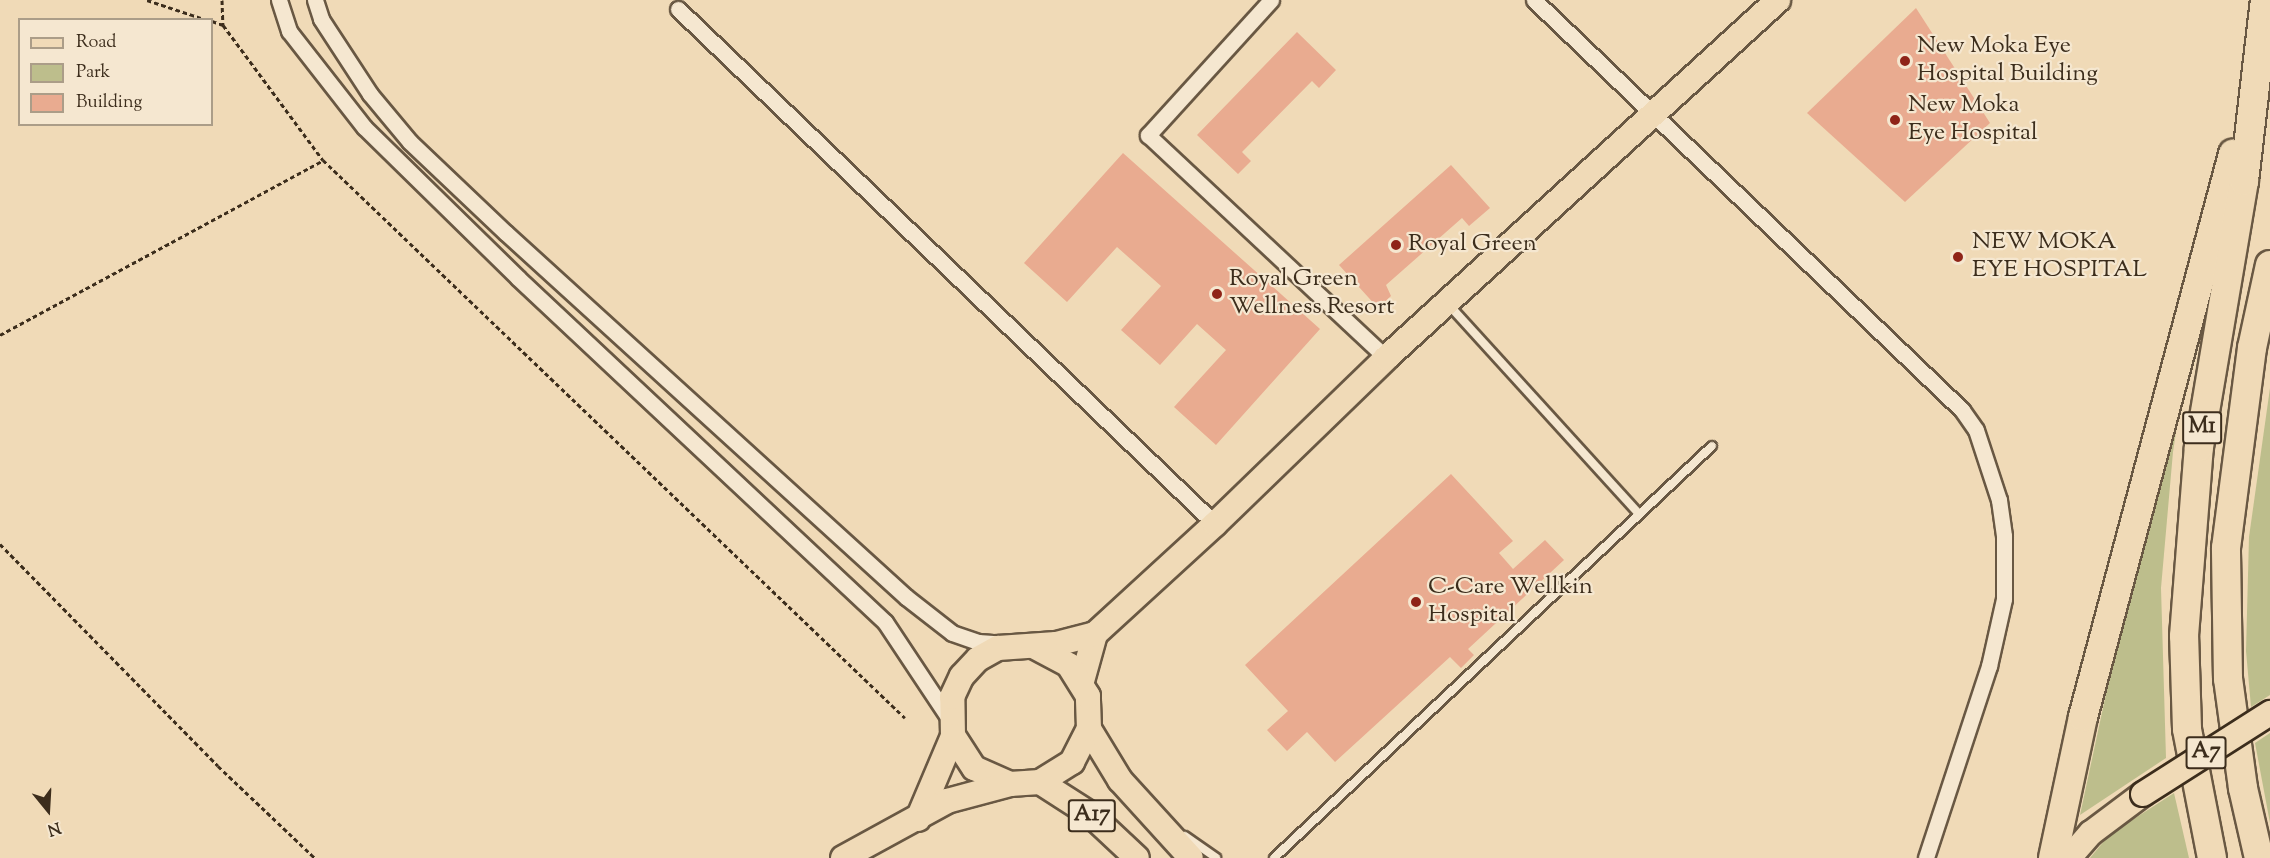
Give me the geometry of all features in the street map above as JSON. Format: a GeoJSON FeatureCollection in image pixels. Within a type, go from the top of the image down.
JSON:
{"type":"FeatureCollection","features":[{"type":"Feature","properties":{"kind":"highway","name":"M1"},"geometry":{"type":"LineString","coordinates":[[2212,858],[2187,729],[2184,636],[2199,447],[2244,181],[2265,0]]}},
{"type":"Feature","properties":{"kind":"highway"},"geometry":{"type":"LineString","coordinates":[[2053,858],[2083,717],[2258,60]]}},
{"type":"Feature","properties":{"kind":"highway","name":"M1"},"geometry":{"type":"LineString","coordinates":[[2259,858],[2243,788],[2228,679],[2226,548],[2251,360],[2270,265]]}},
{"type":"Feature","properties":{"kind":"main road"},"geometry":{"type":"LineString","coordinates":[[1082,681],[1095,634],[1215,524],[1386,358],[1448,304],[1778,0]]}},
{"type":"Feature","properties":{"kind":"main road"},"geometry":{"type":"LineString","coordinates":[[918,819],[951,728],[952,697],[962,676],[978,659],[998,648],[1095,634]]}},
{"type":"Feature","properties":{"kind":"main road"},"geometry":{"type":"LineString","coordinates":[[1028,645],[1070,665],[1082,681]]}},
{"type":"Feature","properties":{"kind":"main road","name":"A17"},"geometry":{"type":"LineString","coordinates":[[843,858],[962,795],[1010,784],[1040,782],[1072,762],[1089,729],[1088,696],[1082,681]]}},
{"type":"Feature","properties":{"kind":"main road","name":"A7"},"geometry":{"type":"LineString","coordinates":[[2069,858],[2091,833],[2143,794],[2270,713]]}},
{"type":"Feature","properties":{"kind":"main road","name":"A17"},"geometry":{"type":"LineString","coordinates":[[951,728],[961,753],[974,768],[1010,784]]}},
{"type":"Feature","properties":{"kind":"main road","name":"A17"},"geometry":{"type":"LineString","coordinates":[[1089,729],[1120,780],[1191,858]]}},
{"type":"Feature","properties":{"kind":"main road","name":"A17"},"geometry":{"type":"LineString","coordinates":[[1040,782],[1090,814],[1137,858]]}},
{"type":"Feature","properties":{"kind":"street"},"geometry":{"type":"LineString","coordinates":[[279,0],[289,31],[364,127],[518,278],[885,622],[951,728]]}},
{"type":"Feature","properties":{"kind":"street"},"geometry":{"type":"LineString","coordinates":[[315,0],[321,19],[370,94],[410,142],[514,241],[906,597],[952,633],[978,642],[1028,645]]}},
{"type":"Feature","properties":{"kind":"street"},"geometry":{"type":"LineString","coordinates":[[1271,0],[1148,135],[1386,358]]}},
{"type":"Feature","properties":{"kind":"street"},"geometry":{"type":"LineString","coordinates":[[1534,0],[1962,410],[1983,447],[1997,491],[2004,536],[2004,599],[1989,666],[1926,858]]}},
{"type":"Feature","properties":{"kind":"street"},"geometry":{"type":"LineString","coordinates":[[678,9],[1215,524]]}},
{"type":"Feature","properties":{"kind":"lane"},"geometry":{"type":"LineString","coordinates":[[1448,304],[1639,514]]}},
{"type":"Feature","properties":{"kind":"lane"},"geometry":{"type":"LineString","coordinates":[[1274,858],[1712,446]]}},
{"type":"Feature","properties":{"kind":"lane"},"geometry":{"type":"LineString","coordinates":[[1142,806],[1216,858]]}},
{"type":"Feature","properties":{"kind":"path"},"geometry":{"type":"LineString","coordinates":[[147,0],[201,18]]}},
{"type":"Feature","properties":{"kind":"path"},"geometry":{"type":"LineString","coordinates":[[222,0],[224,25],[323,160],[905,718]]}},
{"type":"Feature","properties":{"kind":"path"},"geometry":{"type":"LineString","coordinates":[[213,21],[224,25]]}},
{"type":"Feature","properties":{"kind":"path"},"geometry":{"type":"LineString","coordinates":[[0,335],[323,160]]}},
{"type":"Feature","properties":{"kind":"path"},"geometry":{"type":"LineString","coordinates":[[0,544],[218,766],[315,858]]}},
{"type":"Feature","properties":{"kind":"green space"},"geometry":{"type":"Polygon","coordinates":[[[2183,386],[2173,452],[2161,588],[2166,758],[2080,815],[2124,610],[2183,386]]]}},
{"type":"Feature","properties":{"kind":"green space"},"geometry":{"type":"Polygon","coordinates":[[[2270,388],[2270,695],[2251,707],[2246,651],[2249,537],[2270,388]]]}},
{"type":"Feature","properties":{"kind":"green space"},"geometry":{"type":"Polygon","coordinates":[[[2270,733],[2270,823],[2255,743],[2270,733]]]}},
{"type":"Feature","properties":{"kind":"green space"},"geometry":{"type":"Polygon","coordinates":[[[2174,793],[2189,858],[2090,858],[2109,835],[2174,793]]]}},
{"type":"Feature","properties":{"kind":"building","name":"New Moka Eye Hospital Building"},"geometry":{"type":"Polygon","coordinates":[[[1916,8],[1990,123],[1905,202],[1807,113],[1916,8]]]}},
{"type":"Feature","properties":{"kind":"building"},"geometry":{"type":"Polygon","coordinates":[[[1297,32],[1336,70],[1319,88],[1312,81],[1242,152],[1251,161],[1238,174],[1197,135],[1297,32]]]}},
{"type":"Feature","properties":{"kind":"building","name":"Royal Green Wellness Resort"},"geometry":{"type":"Polygon","coordinates":[[[1123,153],[1320,329],[1216,445],[1174,407],[1226,350],[1197,324],[1160,365],[1121,330],[1161,286],[1117,247],[1067,302],[1024,263],[1123,153]]]}},
{"type":"Feature","properties":{"kind":"building","name":"Royal Green"},"geometry":{"type":"Polygon","coordinates":[[[1451,165],[1490,208],[1469,226],[1462,218],[1386,285],[1391,296],[1378,308],[1339,265],[1451,165]]]}},
{"type":"Feature","properties":{"kind":"building","name":"C-Care Wellkin Hospital"},"geometry":{"type":"Polygon","coordinates":[[[1451,474],[1513,541],[1499,553],[1513,569],[1545,540],[1564,560],[1468,649],[1474,655],[1461,668],[1450,657],[1335,762],[1307,732],[1287,751],[1267,730],[1288,711],[1245,665],[1451,474]]]}},
{"type":"Feature","properties":{"kind":"place","name":"New Moka Eye Hospital Building"},"geometry":{"type":"Point","coordinates":[1905,61]}},
{"type":"Feature","properties":{"kind":"place","name":"New Moka Eye Hospital"},"geometry":{"type":"Point","coordinates":[1895,120]}},
{"type":"Feature","properties":{"kind":"place","name":"Royal Green"},"geometry":{"type":"Point","coordinates":[1396,245]}},
{"type":"Feature","properties":{"kind":"place","name":"NEW MOKA EYE HOSPITAL"},"geometry":{"type":"Point","coordinates":[1958,257]}},
{"type":"Feature","properties":{"kind":"place","name":"Royal Green Wellness Resort"},"geometry":{"type":"Point","coordinates":[1217,294]}},
{"type":"Feature","properties":{"kind":"place","name":"C-Care Wellkin Hospital"},"geometry":{"type":"Point","coordinates":[1416,602]}}]}
